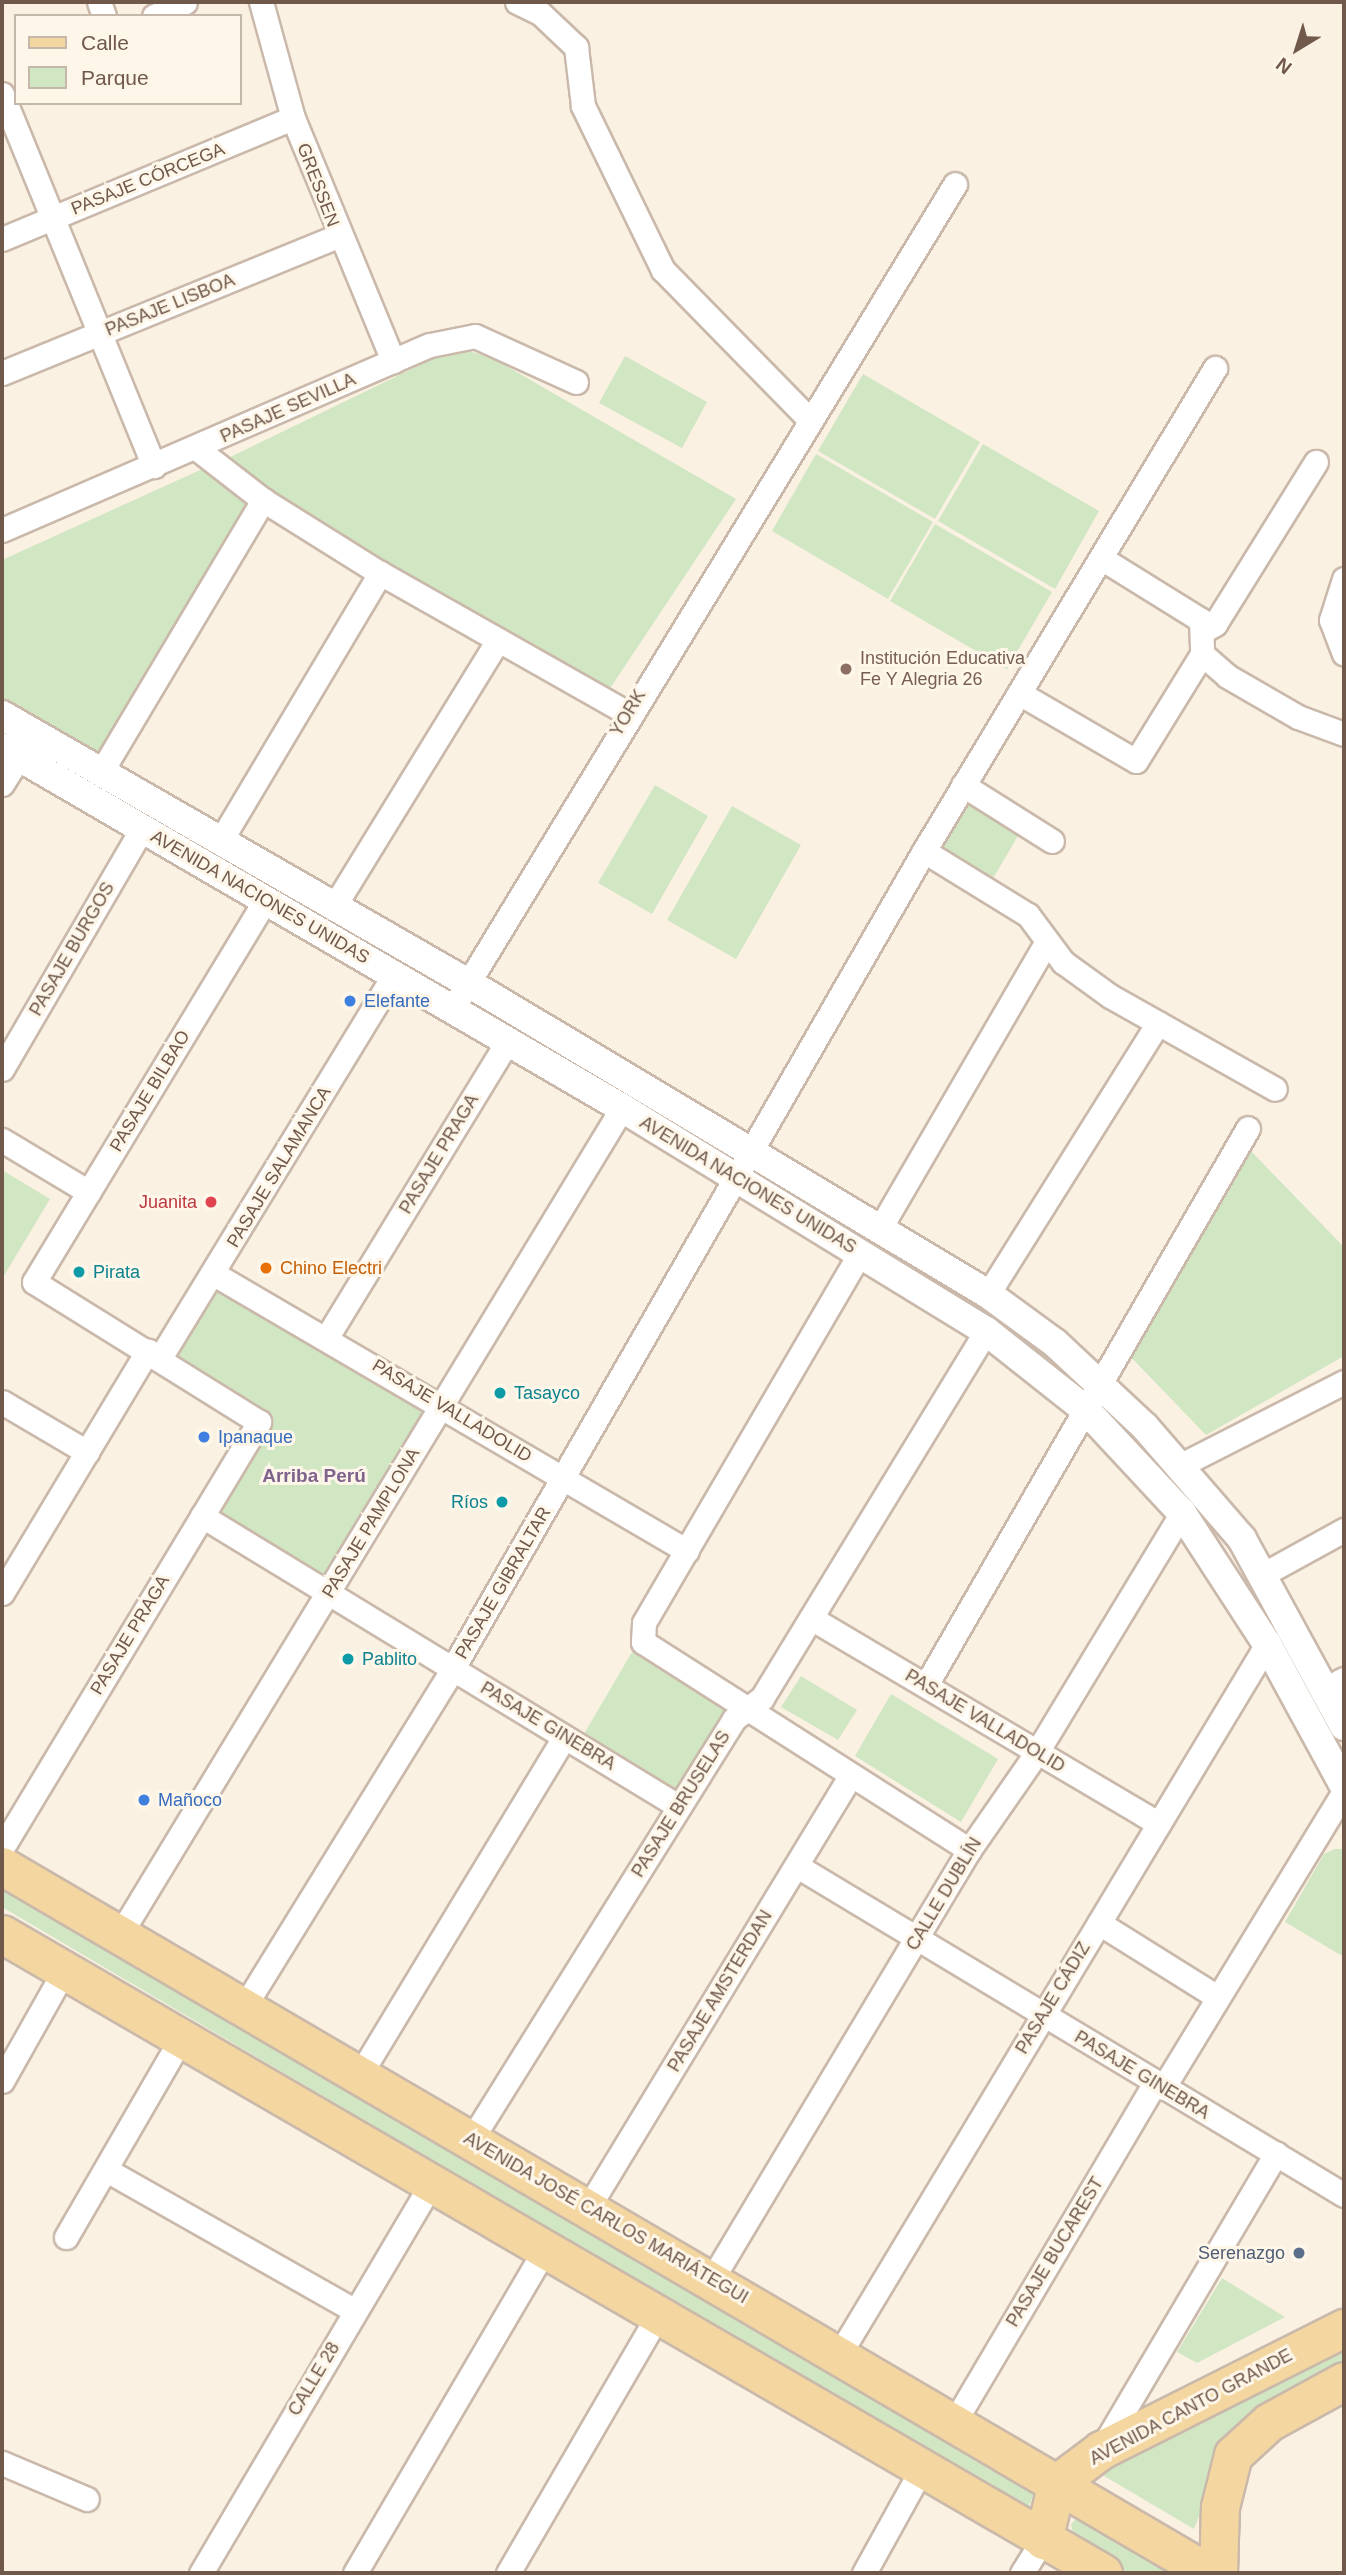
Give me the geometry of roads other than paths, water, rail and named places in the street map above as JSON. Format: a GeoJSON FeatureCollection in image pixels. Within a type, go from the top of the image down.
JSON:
{"type":"FeatureCollection","features":[{"type":"Feature","properties":{"kind":"main road","name":"AVENIDA JOSÉ CARLOS MARIÁTEGUI"},"geometry":{"type":"LineString","coordinates":[[2,1866],[359,2076],[589,2206],[1209,2573]]}},
{"type":"Feature","properties":{"kind":"main road"},"geometry":{"type":"LineString","coordinates":[[2,1934],[179,2042],[656,2319],[1103,2573]]}},
{"type":"Feature","properties":{"kind":"main road","name":"AVENIDA CANTO GRANDE"},"geometry":{"type":"LineString","coordinates":[[1057,2483],[1101,2450],[1344,2328]]}},
{"type":"Feature","properties":{"kind":"main road"},"geometry":{"type":"LineString","coordinates":[[1218,2573],[1220,2507],[1233,2455],[1269,2422],[1344,2381]]}},
{"type":"Feature","properties":{"kind":"main road"},"geometry":{"type":"LineString","coordinates":[[1043,2540],[1057,2483]]}},
{"type":"Feature","properties":{"kind":"street"},"geometry":{"type":"LineString","coordinates":[[159,14],[186,2]]}},
{"type":"Feature","properties":{"kind":"street","name":"GRESSEN"},"geometry":{"type":"LineString","coordinates":[[261,2],[293,118],[338,236],[393,361]]}},
{"type":"Feature","properties":{"kind":"street"},"geometry":{"type":"LineString","coordinates":[[517,2],[540,13],[576,47],[583,106],[663,270],[809,419]]}},
{"type":"Feature","properties":{"kind":"street"},"geometry":{"type":"LineString","coordinates":[[2,91],[154,466]]}},
{"type":"Feature","properties":{"kind":"street","name":"PASAJE CÓRCEGA"},"geometry":{"type":"LineString","coordinates":[[2,239],[293,118]]}},
{"type":"Feature","properties":{"kind":"street","name":"YORK"},"geometry":{"type":"LineString","coordinates":[[452,1009],[627,713],[955,184]]}},
{"type":"Feature","properties":{"kind":"street","name":"PASAJE LISBOA"},"geometry":{"type":"LineString","coordinates":[[2,373],[338,236]]}},
{"type":"Feature","properties":{"kind":"street","name":"PASAJE SEVILLA"},"geometry":{"type":"LineString","coordinates":[[2,530],[393,361],[475,336],[576,382]]}},
{"type":"Feature","properties":{"kind":"street","name":"PASAJE GIBRALTAR"},"geometry":{"type":"LineString","coordinates":[[244,2007],[453,1668],[565,1478],[924,851],[1214,368]]}},
{"type":"Feature","properties":{"kind":"street"},"geometry":{"type":"LineString","coordinates":[[195,448],[263,500],[380,573],[627,713]]}},
{"type":"Feature","properties":{"kind":"street"},"geometry":{"type":"LineString","coordinates":[[1205,629],[1215,624],[1316,462]]}},
{"type":"Feature","properties":{"kind":"street"},"geometry":{"type":"LineString","coordinates":[[102,772],[263,500]]}},
{"type":"Feature","properties":{"kind":"street"},"geometry":{"type":"LineString","coordinates":[[1019,692],[1136,761],[1202,654],[1205,629],[1196,616],[1101,558]]}},
{"type":"Feature","properties":{"kind":"street"},"geometry":{"type":"LineString","coordinates":[[221,840],[380,573]]}},
{"type":"Feature","properties":{"kind":"street"},"geometry":{"type":"LineString","coordinates":[[1344,579],[1331,620],[1344,654]]}},
{"type":"Feature","properties":{"kind":"street"},"geometry":{"type":"LineString","coordinates":[[335,905],[498,640]]}},
{"type":"Feature","properties":{"kind":"street"},"geometry":{"type":"LineString","coordinates":[[1202,654],[1271,704],[1344,734]]}},
{"type":"Feature","properties":{"kind":"street","name":"AVENIDA NACIONES UNIDAS"},"geometry":{"type":"LineString","coordinates":[[2,715],[468,983],[988,1294],[1098,1378],[1181,1465],[1242,1539],[1262,1575],[1335,1684],[1344,1726]]}},
{"type":"Feature","properties":{"kind":"street"},"geometry":{"type":"LineString","coordinates":[[2,784],[10,752]]}},
{"type":"Feature","properties":{"kind":"street","name":"AVENIDA NACIONES UNIDAS"},"geometry":{"type":"LineString","coordinates":[[10,752],[622,1108],[986,1331],[1086,1410],[1182,1513],[1267,1644],[1344,1786]]}},
{"type":"Feature","properties":{"kind":"street"},"geometry":{"type":"LineString","coordinates":[[963,785],[1052,841]]}},
{"type":"Feature","properties":{"kind":"street","name":"PASAJE BURGOS"},"geometry":{"type":"LineString","coordinates":[[2,1069],[142,828]]}},
{"type":"Feature","properties":{"kind":"street"},"geometry":{"type":"LineString","coordinates":[[924,851],[1028,915],[1063,962],[1158,1023],[1275,1089]]}},
{"type":"Feature","properties":{"kind":"street","name":"PASAJE BILBAO"},"geometry":{"type":"LineString","coordinates":[[154,1354],[34,1282],[265,900]]}},
{"type":"Feature","properties":{"kind":"street"},"geometry":{"type":"LineString","coordinates":[[879,1230],[1047,941]]}},
{"type":"Feature","properties":{"kind":"street","name":"PASAJE SALAMANCA"},"geometry":{"type":"LineString","coordinates":[[2,1593],[87,1452],[154,1354],[214,1274],[394,974]]}},
{"type":"Feature","properties":{"kind":"street"},"geometry":{"type":"LineString","coordinates":[[988,1294],[1158,1023]]}},
{"type":"Feature","properties":{"kind":"street","name":"PASAJE PRAGA"},"geometry":{"type":"LineString","coordinates":[[327,1337],[507,1042]]}},
{"type":"Feature","properties":{"kind":"street","name":"PASAJE PAMPLONA"},"geometry":{"type":"LineString","coordinates":[[119,1936],[622,1108]]}},
{"type":"Feature","properties":{"kind":"street"},"geometry":{"type":"LineString","coordinates":[[926,1685],[1086,1410],[1098,1378],[1248,1128]]}},
{"type":"Feature","properties":{"kind":"street"},"geometry":{"type":"LineString","coordinates":[[2,1140],[89,1192]]}},
{"type":"Feature","properties":{"kind":"street"},"geometry":{"type":"LineString","coordinates":[[860,1253],[643,1623],[643,1642],[969,1850]]}},
{"type":"Feature","properties":{"kind":"street","name":"PASAJE VALLADOLID"},"geometry":{"type":"LineString","coordinates":[[214,1274],[327,1337],[687,1551]]}},
{"type":"Feature","properties":{"kind":"street","name":"PASAJE BRUSELAS"},"geometry":{"type":"LineString","coordinates":[[471,2140],[734,1719],[762,1698],[986,1331]]}},
{"type":"Feature","properties":{"kind":"street","name":"PASAJE PRAGA"},"geometry":{"type":"LineString","coordinates":[[2,1847],[259,1422],[154,1354]]}},
{"type":"Feature","properties":{"kind":"street"},"geometry":{"type":"LineString","coordinates":[[1181,1465],[1344,1382]]}},
{"type":"Feature","properties":{"kind":"street"},"geometry":{"type":"LineString","coordinates":[[2,1402],[87,1452]]}},
{"type":"Feature","properties":{"kind":"street","name":"CALLE DUBLÍN"},"geometry":{"type":"LineString","coordinates":[[712,2279],[969,1850],[1037,1752],[1182,1513]]}},
{"type":"Feature","properties":{"kind":"street","name":"PASAJE GINEBRA"},"geometry":{"type":"LineString","coordinates":[[202,1516],[327,1597],[453,1668],[678,1806]]}},
{"type":"Feature","properties":{"kind":"street"},"geometry":{"type":"LineString","coordinates":[[1262,1575],[1344,1530]]}},
{"type":"Feature","properties":{"kind":"street","name":"PASAJE VALLADOLID"},"geometry":{"type":"LineString","coordinates":[[811,1618],[1159,1824]]}},
{"type":"Feature","properties":{"kind":"street","name":"PASAJE CÁDIZ"},"geometry":{"type":"LineString","coordinates":[[839,2353],[1267,1644]]}},
{"type":"Feature","properties":{"kind":"street"},"geometry":{"type":"LineString","coordinates":[[359,2076],[564,1737]]}},
{"type":"Feature","properties":{"kind":"street","name":"PASAJE AMSTERDAN"},"geometry":{"type":"LineString","coordinates":[[589,2206],[851,1775]]}},
{"type":"Feature","properties":{"kind":"street","name":"PASAJE BUCAREST"},"geometry":{"type":"LineString","coordinates":[[955,2421],[1159,2086],[1344,1792]]}},
{"type":"Feature","properties":{"kind":"street","name":"PASAJE GINEBRA"},"geometry":{"type":"LineString","coordinates":[[797,1866],[1344,2195]]}},
{"type":"Feature","properties":{"kind":"street"},"geometry":{"type":"LineString","coordinates":[[1099,1923],[1216,1996]]}},
{"type":"Feature","properties":{"kind":"street"},"geometry":{"type":"LineString","coordinates":[[2,2081],[64,1971]]}},
{"type":"Feature","properties":{"kind":"street"},"geometry":{"type":"LineString","coordinates":[[66,2237],[108,2171],[179,2042]]}},
{"type":"Feature","properties":{"kind":"street"},"geometry":{"type":"LineString","coordinates":[[1101,2450],[1276,2153]]}},
{"type":"Feature","properties":{"kind":"street"},"geometry":{"type":"LineString","coordinates":[[108,2171],[355,2311]]}},
{"type":"Feature","properties":{"kind":"street","name":"CALLE 28"},"geometry":{"type":"LineString","coordinates":[[201,2573],[430,2186]]}},
{"type":"Feature","properties":{"kind":"street"},"geometry":{"type":"LineString","coordinates":[[355,2573],[543,2252]]}},
{"type":"Feature","properties":{"kind":"street"},"geometry":{"type":"LineString","coordinates":[[508,2573],[656,2319]]}},
{"type":"Feature","properties":{"kind":"street"},"geometry":{"type":"LineString","coordinates":[[2,2463],[87,2499]]}},
{"type":"Feature","properties":{"kind":"street"},"geometry":{"type":"LineString","coordinates":[[864,2573],[921,2470]]}},
{"type":"Feature","properties":{"kind":"street"},"geometry":{"type":"LineString","coordinates":[[1022,2573],[1043,2540]]}},
{"type":"Feature","properties":{"kind":"place","name":"Institución Educativa Fe Y Alegria 26"},"geometry":{"type":"Point","coordinates":[846,669]}},
{"type":"Feature","properties":{"kind":"place","name":"Elefante"},"geometry":{"type":"Point","coordinates":[350,1001]}},
{"type":"Feature","properties":{"kind":"place","name":"Juanita"},"geometry":{"type":"Point","coordinates":[211,1202]}},
{"type":"Feature","properties":{"kind":"place","name":"Chino Electri"},"geometry":{"type":"Point","coordinates":[266,1268]}},
{"type":"Feature","properties":{"kind":"place","name":"Pirata"},"geometry":{"type":"Point","coordinates":[79,1272]}},
{"type":"Feature","properties":{"kind":"place","name":"Tasayco"},"geometry":{"type":"Point","coordinates":[500,1393]}},
{"type":"Feature","properties":{"kind":"place","name":"Ipanaque"},"geometry":{"type":"Point","coordinates":[204,1437]}},
{"type":"Feature","properties":{"kind":"place","name":"Ríos"},"geometry":{"type":"Point","coordinates":[502,1502]}},
{"type":"Feature","properties":{"kind":"place","name":"Pablito"},"geometry":{"type":"Point","coordinates":[348,1659]}},
{"type":"Feature","properties":{"kind":"place","name":"Mañoco"},"geometry":{"type":"Point","coordinates":[144,1800]}},
{"type":"Feature","properties":{"kind":"place","name":"Serenazgo"},"geometry":{"type":"Point","coordinates":[1299,2253]}},
{"type":"Feature","properties":{"kind":"district","name":"Arriba Perú"},"geometry":{"type":"Point","coordinates":[314,1476]}}]}
